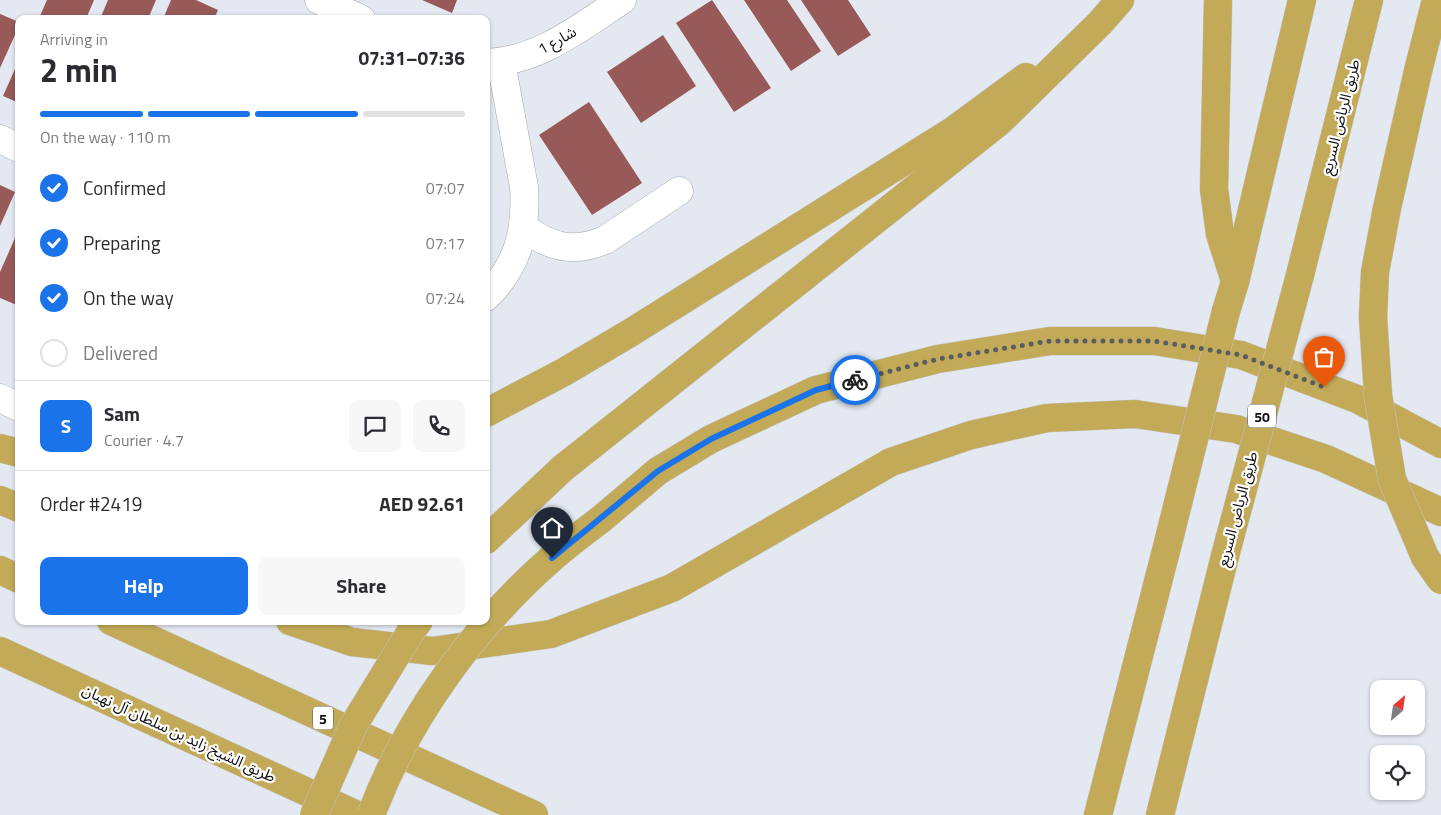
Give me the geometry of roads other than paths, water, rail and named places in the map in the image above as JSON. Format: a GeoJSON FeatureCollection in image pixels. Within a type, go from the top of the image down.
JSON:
{"type":"FeatureCollection","features":[{"type":"Feature","properties":{"kind":"highway"},"geometry":{"type":"LineString","coordinates":[[490,536],[563,468],[999,122],[1100,23],[1120,0]]}},
{"type":"Feature","properties":{"kind":"highway"},"geometry":{"type":"LineString","coordinates":[[1218,0],[1214,190],[1220,234],[1235,282]]}},
{"type":"Feature","properties":{"kind":"highway"},"geometry":{"type":"LineString","coordinates":[[1098,815],[1235,282],[1302,0]]}},
{"type":"Feature","properties":{"kind":"highway","name":"طريق الرياض السريع"},"geometry":{"type":"LineString","coordinates":[[1160,815],[1369,0]]}},
{"type":"Feature","properties":{"kind":"highway"},"geometry":{"type":"LineString","coordinates":[[1436,0],[1387,208],[1375,272],[1373,316],[1378,395],[1392,479],[1425,557],[1441,580]]}},
{"type":"Feature","properties":{"kind":"highway"},"geometry":{"type":"LineString","coordinates":[[490,411],[564,372],[630,333],[937,140],[1100,23]]}},
{"type":"Feature","properties":{"kind":"highway"},"geometry":{"type":"LineString","coordinates":[[490,621],[546,564],[658,471],[704,444],[816,390],[938,359],[1050,341],[1154,341],[1241,355],[1358,399],[1441,444]]}},
{"type":"Feature","properties":{"kind":"highway"},"geometry":{"type":"LineString","coordinates":[[302,625],[352,642],[432,651],[551,634],[672,588],[891,462],[971,435],[1047,418],[1135,414],[1236,429],[1326,459],[1441,512]]}},
{"type":"Feature","properties":{"kind":"highway"},"geometry":{"type":"LineString","coordinates":[[0,448],[15,451]]}},
{"type":"Feature","properties":{"kind":"highway"},"geometry":{"type":"LineString","coordinates":[[0,500],[15,506]]}},
{"type":"Feature","properties":{"kind":"highway"},"geometry":{"type":"LineString","coordinates":[[0,570],[15,577]]}},
{"type":"Feature","properties":{"kind":"highway","name":"5"},"geometry":{"type":"LineString","coordinates":[[120,625],[534,815]]}},
{"type":"Feature","properties":{"kind":"highway"},"geometry":{"type":"LineString","coordinates":[[314,815],[353,726],[416,625]]}},
{"type":"Feature","properties":{"kind":"highway"},"geometry":{"type":"LineString","coordinates":[[372,815],[401,750],[432,697],[467,647],[487,625]]}},
{"type":"Feature","properties":{"kind":"highway","name":"طريق الشيخ زايد بن سلطان آل نهيان"},"geometry":{"type":"LineString","coordinates":[[0,652],[358,815]]}},
{"type":"Feature","properties":{"kind":"street"},"geometry":{"type":"LineString","coordinates":[[307,15],[314,0]]}},
{"type":"Feature","properties":{"kind":"street"},"geometry":{"type":"LineString","coordinates":[[319,0],[352,15]]}},
{"type":"Feature","properties":{"kind":"street","name":"شارع 1"},"geometry":{"type":"LineString","coordinates":[[494,62],[522,58],[542,50],[622,0]]}},
{"type":"Feature","properties":{"kind":"street"},"geometry":{"type":"LineString","coordinates":[[490,292],[507,272],[518,250],[524,227],[526,207],[524,187],[494,62]]}},
{"type":"Feature","properties":{"kind":"street"},"geometry":{"type":"LineString","coordinates":[[0,139],[15,146]]}},
{"type":"Feature","properties":{"kind":"street"},"geometry":{"type":"LineString","coordinates":[[524,227],[548,243],[562,247],[577,248],[591,246],[605,240],[679,190]]}},
{"type":"Feature","properties":{"kind":"street"},"geometry":{"type":"LineString","coordinates":[[0,398],[15,405]]}}]}
